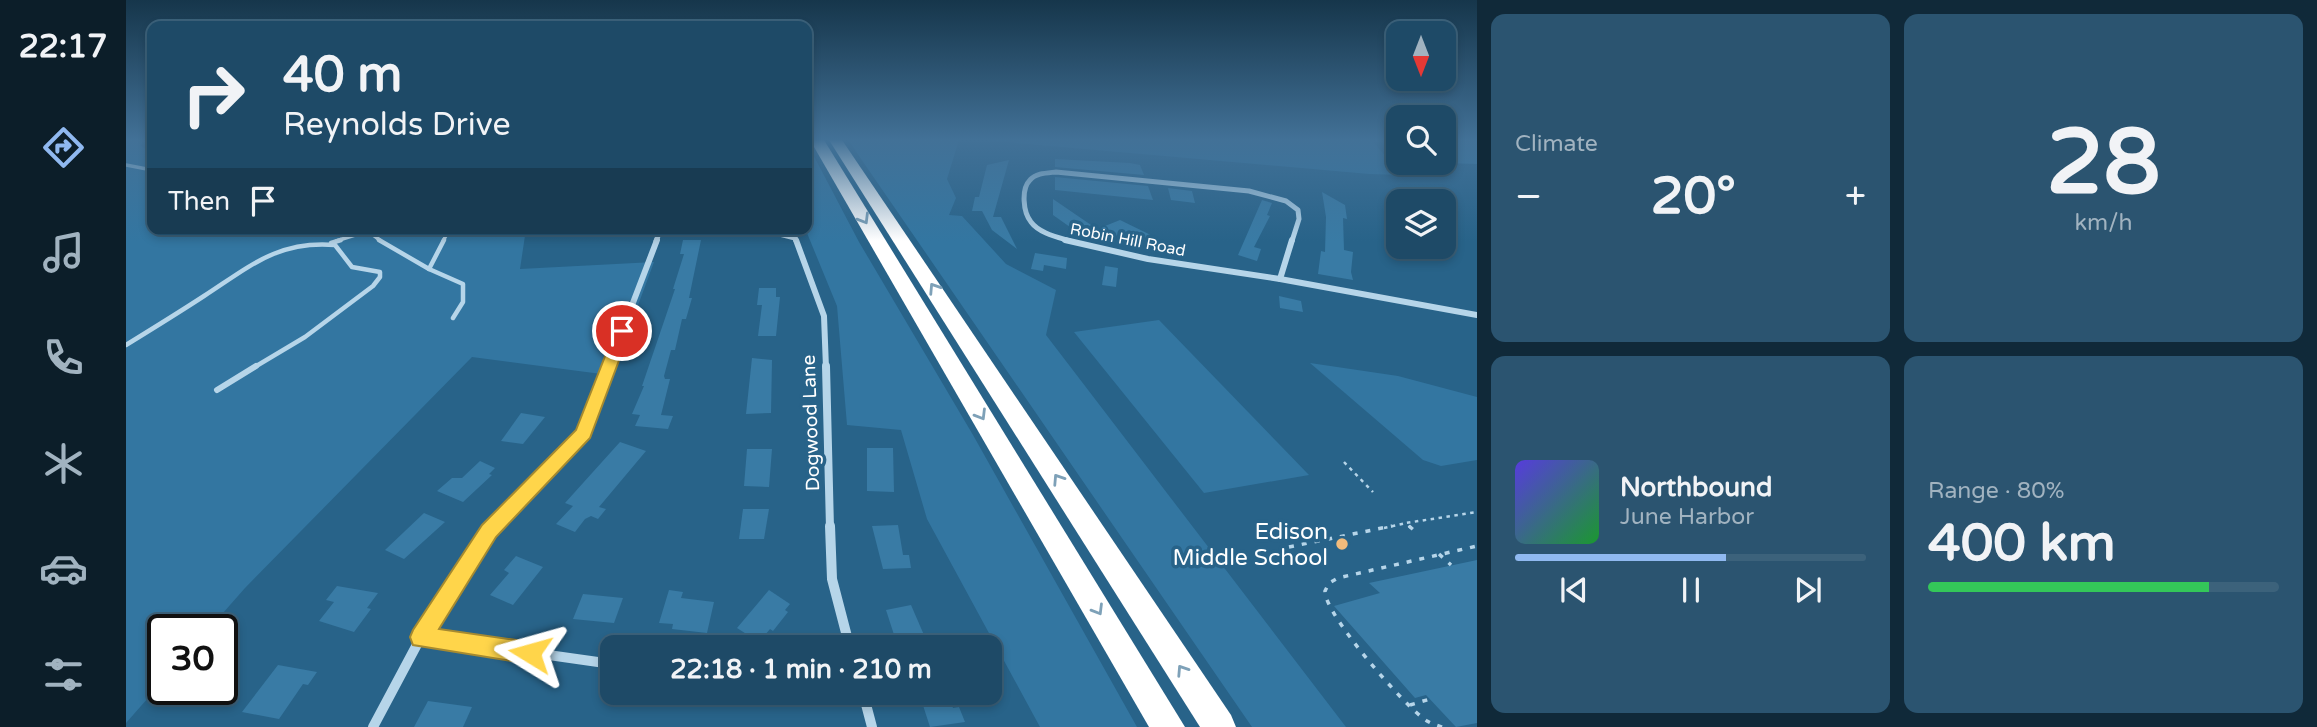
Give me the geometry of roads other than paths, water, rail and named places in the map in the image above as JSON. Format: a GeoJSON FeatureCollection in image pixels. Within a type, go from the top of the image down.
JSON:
{"type":"FeatureCollection","features":[{"type":"Feature","properties":{"kind":"highway"},"geometry":{"type":"LineString","coordinates":[[837,174],[1168,727]]}},
{"type":"Feature","properties":{"kind":"highway"},"geometry":{"type":"LineString","coordinates":[[858,174],[1219,727]]}},
{"type":"Feature","properties":{"kind":"street","name":"Robin Hill Road"},"geometry":{"type":"LineString","coordinates":[[1041,174],[1027,183],[1024,197],[1031,223],[1046,235],[1064,242],[1477,315]]}},
{"type":"Feature","properties":{"kind":"street","name":"Robin Hill Road"},"geometry":{"type":"LineString","coordinates":[[1076,174],[1249,191],[1286,201],[1298,210],[1299,219],[1280,279]]}},
{"type":"Feature","properties":{"kind":"street"},"geometry":{"type":"LineString","coordinates":[[373,727],[421,637],[489,531],[584,433],[660,235]]}},
{"type":"Feature","properties":{"kind":"street","name":"Dogwood Lane"},"geometry":{"type":"LineString","coordinates":[[783,235],[795,238],[824,316],[832,579],[847,635]]}},
{"type":"Feature","properties":{"kind":"street"},"geometry":{"type":"LineString","coordinates":[[421,637],[600,662]]}},
{"type":"Feature","properties":{"kind":"street"},"geometry":{"type":"LineString","coordinates":[[866,705],[872,727]]}},
{"type":"Feature","properties":{"kind":"lane"},"geometry":{"type":"LineString","coordinates":[[328,244],[354,235]]}},
{"type":"Feature","properties":{"kind":"lane"},"geometry":{"type":"LineString","coordinates":[[374,235],[391,249],[429,270],[463,284],[466,295],[453,318]]}},
{"type":"Feature","properties":{"kind":"lane"},"geometry":{"type":"LineString","coordinates":[[429,270],[447,235]]}},
{"type":"Feature","properties":{"kind":"lane"},"geometry":{"type":"LineString","coordinates":[[126,345],[262,256],[293,247],[335,245],[343,263],[349,268],[380,272],[380,277],[354,301],[305,337],[217,390]]}},
{"type":"Feature","properties":{"kind":"place","name":"Edison Middle School"},"geometry":{"type":"Point","coordinates":[1342,544]}}]}
